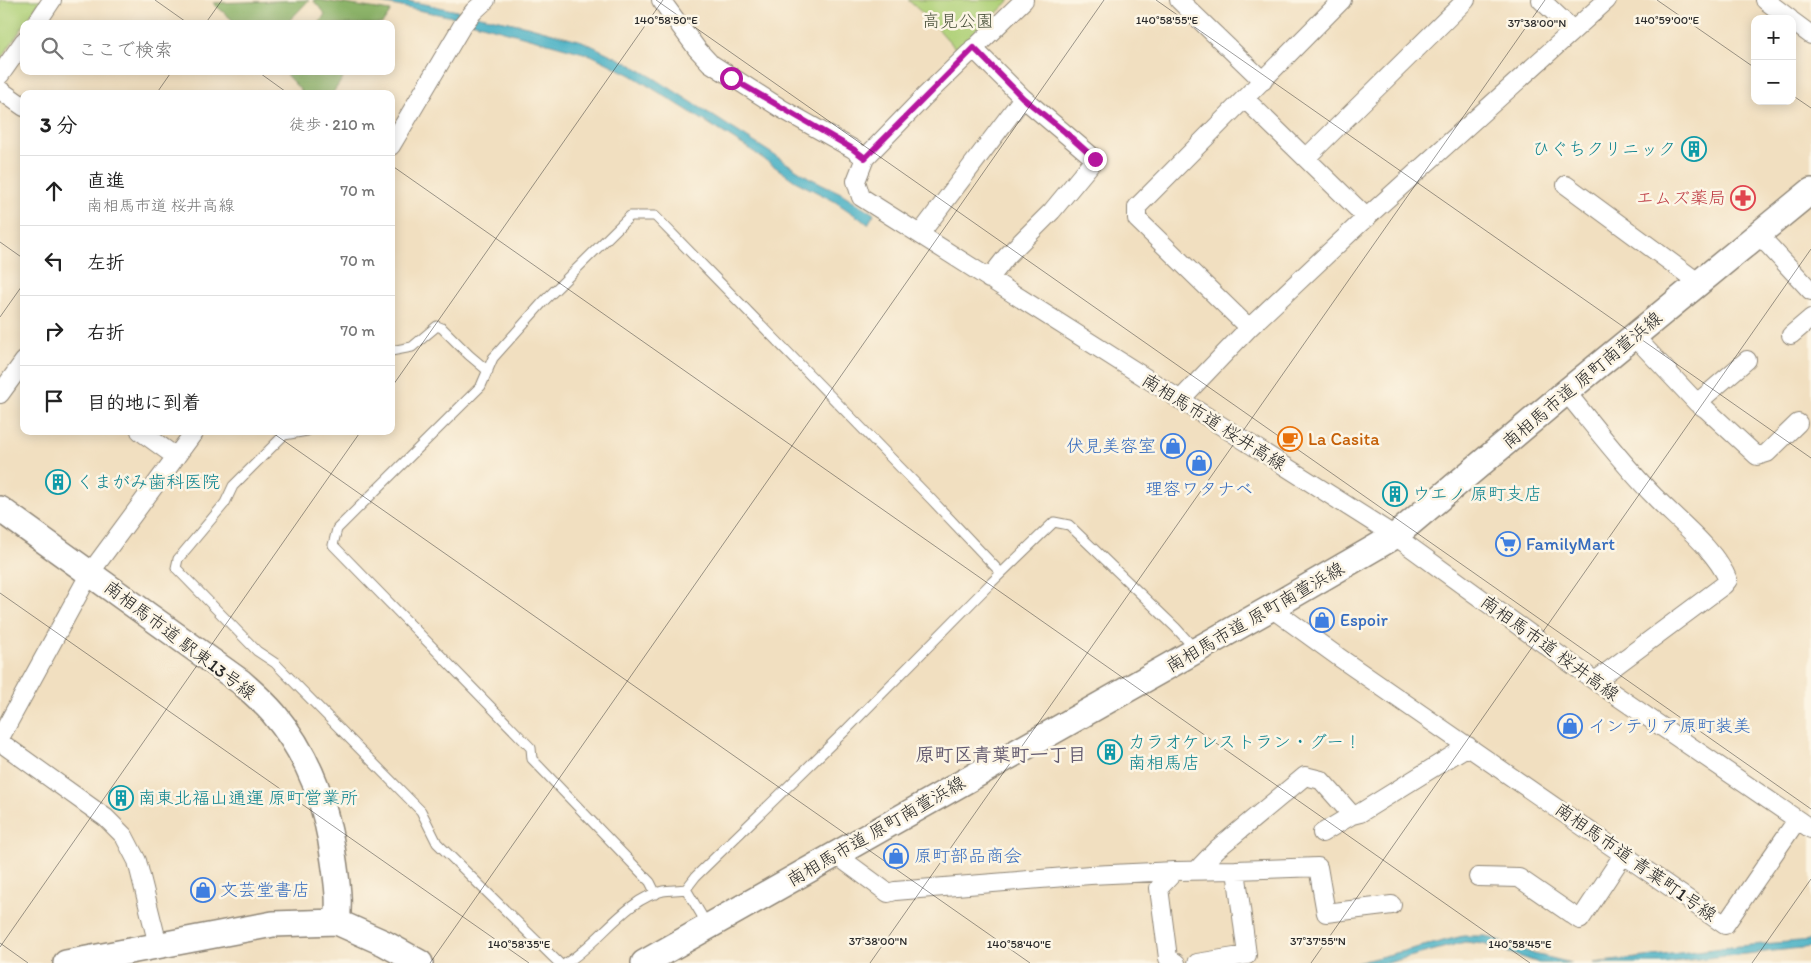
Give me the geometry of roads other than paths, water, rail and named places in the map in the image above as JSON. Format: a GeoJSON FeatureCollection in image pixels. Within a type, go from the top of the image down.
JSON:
{"type":"FeatureCollection","features":[{"type":"Feature","properties":{"kind":"street"},"geometry":{"type":"LineString","coordinates":[[39,20],[52,0]]}},
{"type":"Feature","properties":{"kind":"street"},"geometry":{"type":"LineString","coordinates":[[661,0],[697,49],[710,63],[865,158],[1024,0]]}},
{"type":"Feature","properties":{"kind":"street"},"geometry":{"type":"LineString","coordinates":[[1179,0],[1262,81]]}},
{"type":"Feature","properties":{"kind":"street"},"geometry":{"type":"LineString","coordinates":[[1306,158],[1466,0]]}},
{"type":"Feature","properties":{"kind":"street"},"geometry":{"type":"LineString","coordinates":[[1541,0],[1573,30]]}},
{"type":"Feature","properties":{"kind":"street"},"geometry":{"type":"LineString","coordinates":[[1180,400],[1248,328],[1607,0]]}},
{"type":"Feature","properties":{"kind":"street"},"geometry":{"type":"LineString","coordinates":[[1764,0],[1784,15]]}},
{"type":"Feature","properties":{"kind":"street"},"geometry":{"type":"LineString","coordinates":[[1248,328],[1137,219],[1137,207],[1245,99],[1334,3]]}},
{"type":"Feature","properties":{"kind":"street"},"geometry":{"type":"LineString","coordinates":[[395,139],[462,26],[480,5]]}},
{"type":"Feature","properties":{"kind":"street"},"geometry":{"type":"LineString","coordinates":[[1796,24],[1811,34]]}},
{"type":"Feature","properties":{"kind":"street"},"geometry":{"type":"LineString","coordinates":[[0,74],[20,46]]}},
{"type":"Feature","properties":{"kind":"street"},"geometry":{"type":"LineString","coordinates":[[974,48],[1023,98],[1095,159],[1052,212],[1007,256],[989,278]]}},
{"type":"Feature","properties":{"kind":"street"},"geometry":{"type":"LineString","coordinates":[[0,90],[20,104]]}},
{"type":"Feature","properties":{"kind":"street"},"geometry":{"type":"LineString","coordinates":[[920,234],[1023,98]]}},
{"type":"Feature","properties":{"kind":"street"},"geometry":{"type":"LineString","coordinates":[[1245,99],[1367,218]]}},
{"type":"Feature","properties":{"kind":"street","name":"南相馬市道 桜井高線"},"geometry":{"type":"LineString","coordinates":[[865,158],[856,181],[862,198],[1394,536],[1594,682],[1804,824]]}},
{"type":"Feature","properties":{"kind":"street"},"geometry":{"type":"LineString","coordinates":[[1566,186],[1699,283]]}},
{"type":"Feature","properties":{"kind":"street","name":"南相馬市道 原町南萱浜線"},"geometry":{"type":"LineString","coordinates":[[644,963],[1271,608],[1394,536],[1811,191]]}},
{"type":"Feature","properties":{"kind":"street"},"geometry":{"type":"LineString","coordinates":[[1759,235],[1811,291]]}},
{"type":"Feature","properties":{"kind":"street"},"geometry":{"type":"LineString","coordinates":[[1791,335],[1811,318]]}},
{"type":"Feature","properties":{"kind":"street"},"geometry":{"type":"LineString","coordinates":[[1634,336],[1697,403],[1757,456],[1768,454],[1798,423]]}},
{"type":"Feature","properties":{"kind":"street"},"geometry":{"type":"LineString","coordinates":[[1697,403],[1747,360]]}},
{"type":"Feature","properties":{"kind":"street"},"geometry":{"type":"LineString","coordinates":[[0,394],[20,366]]}},
{"type":"Feature","properties":{"kind":"street"},"geometry":{"type":"LineString","coordinates":[[1566,392],[1654,497],[1705,546],[1728,580],[1724,585],[1594,682]]}},
{"type":"Feature","properties":{"kind":"street"},"geometry":{"type":"LineString","coordinates":[[146,435],[176,457]]}},
{"type":"Feature","properties":{"kind":"street"},"geometry":{"type":"LineString","coordinates":[[158,945],[136,861],[124,836],[106,818],[1,735],[90,573],[192,435]]}},
{"type":"Feature","properties":{"kind":"street","name":"南相馬市道 駅東13号線"},"geometry":{"type":"LineString","coordinates":[[0,509],[241,682],[274,713],[303,757],[318,786],[326,810],[340,904],[337,922]]}},
{"type":"Feature","properties":{"kind":"street","name":"南相馬市道 青葉町1号線"},"geometry":{"type":"LineString","coordinates":[[1271,608],[1623,855],[1725,924],[1804,824]]}},
{"type":"Feature","properties":{"kind":"street"},"geometry":{"type":"LineString","coordinates":[[1322,833],[1352,815],[1360,813],[1468,746]]}},
{"type":"Feature","properties":{"kind":"street"},"geometry":{"type":"LineString","coordinates":[[1196,871],[1217,848],[1305,776],[1321,780],[1352,815]]}},
{"type":"Feature","properties":{"kind":"street"},"geometry":{"type":"LineString","coordinates":[[835,854],[888,893],[1090,875],[1318,867],[1326,913],[1392,906]]}},
{"type":"Feature","properties":{"kind":"street"},"geometry":{"type":"LineString","coordinates":[[1478,877],[1519,878],[1580,920],[1623,855]]}},
{"type":"Feature","properties":{"kind":"street"},"geometry":{"type":"LineString","coordinates":[[1197,963],[1247,955],[1236,870]]}},
{"type":"Feature","properties":{"kind":"street"},"geometry":{"type":"LineString","coordinates":[[1175,871],[1160,888],[1168,958],[1176,963]]}},
{"type":"Feature","properties":{"kind":"street"},"geometry":{"type":"LineString","coordinates":[[66,963],[272,924],[337,922],[384,943],[420,963]]}},
{"type":"Feature","properties":{"kind":"lane"},"geometry":{"type":"LineString","coordinates":[[656,894],[650,882],[532,758],[531,748],[333,546],[337,529],[481,386],[493,358],[543,302],[630,216],[655,216],[931,498],[1001,573]]}},
{"type":"Feature","properties":{"kind":"lane"},"geometry":{"type":"LineString","coordinates":[[395,350],[412,347],[437,326],[442,328],[488,371]]}},
{"type":"Feature","properties":{"kind":"lane"},"geometry":{"type":"LineString","coordinates":[[284,435],[233,486],[225,503],[178,559],[176,568],[257,651],[275,663],[421,811],[437,843],[559,963]]}},
{"type":"Feature","properties":{"kind":"lane"},"geometry":{"type":"LineString","coordinates":[[566,963],[578,956],[636,903],[661,891],[686,889],[696,876],[1054,522],[1069,525],[1176,628],[1196,650]]}},
{"type":"Feature","properties":{"kind":"lane"},"geometry":{"type":"LineString","coordinates":[[686,889],[709,926]]}},
{"type":"Feature","properties":{"kind":"water"},"geometry":{"type":"Polygon","coordinates":[[[366,0],[401,0],[425,4],[527,26],[582,41],[654,78],[810,178],[841,193],[874,214],[868,224],[834,201],[795,181],[754,152],[631,75],[591,55],[453,17],[366,0]]]}},
{"type":"Feature","properties":{"kind":"water"},"geometry":{"type":"Polygon","coordinates":[[[1463,936],[1486,936],[1534,954],[1572,963],[1539,963],[1483,944],[1465,942],[1387,963],[1356,963],[1463,936]]]}},
{"type":"Feature","properties":{"kind":"water"},"geometry":{"type":"Polygon","coordinates":[[[1811,940],[1811,947],[1662,963],[1594,963],[1739,946],[1811,940]]]}},
{"type":"Feature","properties":{"kind":"place","name":"ひぐちクリニック"},"geometry":{"type":"Point","coordinates":[1694,149]}},
{"type":"Feature","properties":{"kind":"place","name":"エムズ薬局"},"geometry":{"type":"Point","coordinates":[1743,198]}},
{"type":"Feature","properties":{"kind":"place","name":"La Casita"},"geometry":{"type":"Point","coordinates":[1290,439]}},
{"type":"Feature","properties":{"kind":"place","name":"伏見美容室"},"geometry":{"type":"Point","coordinates":[1173,446]}},
{"type":"Feature","properties":{"kind":"place","name":"理容ワタナベ"},"geometry":{"type":"Point","coordinates":[1199,463]}},
{"type":"Feature","properties":{"kind":"place","name":"くまがみ歯科医院"},"geometry":{"type":"Point","coordinates":[58,482]}},
{"type":"Feature","properties":{"kind":"place","name":"ウエノ 原町支店"},"geometry":{"type":"Point","coordinates":[1395,494]}},
{"type":"Feature","properties":{"kind":"place","name":"FamilyMart"},"geometry":{"type":"Point","coordinates":[1508,544]}},
{"type":"Feature","properties":{"kind":"place","name":"Espoir"},"geometry":{"type":"Point","coordinates":[1322,620]}},
{"type":"Feature","properties":{"kind":"place","name":"インテリア原町装美"},"geometry":{"type":"Point","coordinates":[1570,726]}},
{"type":"Feature","properties":{"kind":"place","name":"カラオケレストラン・グー！ 南相馬店"},"geometry":{"type":"Point","coordinates":[1110,752]}},
{"type":"Feature","properties":{"kind":"place","name":"南東北福山通運 原町営業所"},"geometry":{"type":"Point","coordinates":[121,798]}},
{"type":"Feature","properties":{"kind":"place","name":"原町部品商会"},"geometry":{"type":"Point","coordinates":[896,856]}},
{"type":"Feature","properties":{"kind":"place","name":"文芸堂書店"},"geometry":{"type":"Point","coordinates":[203,890]}},
{"type":"Feature","properties":{"kind":"district","name":"原町区青葉町一丁目"},"geometry":{"type":"Point","coordinates":[1001,754]}},
{"type":"Feature","properties":{"kind":"park label","name":"高見公園"},"geometry":{"type":"Point","coordinates":[958,21]}}]}
